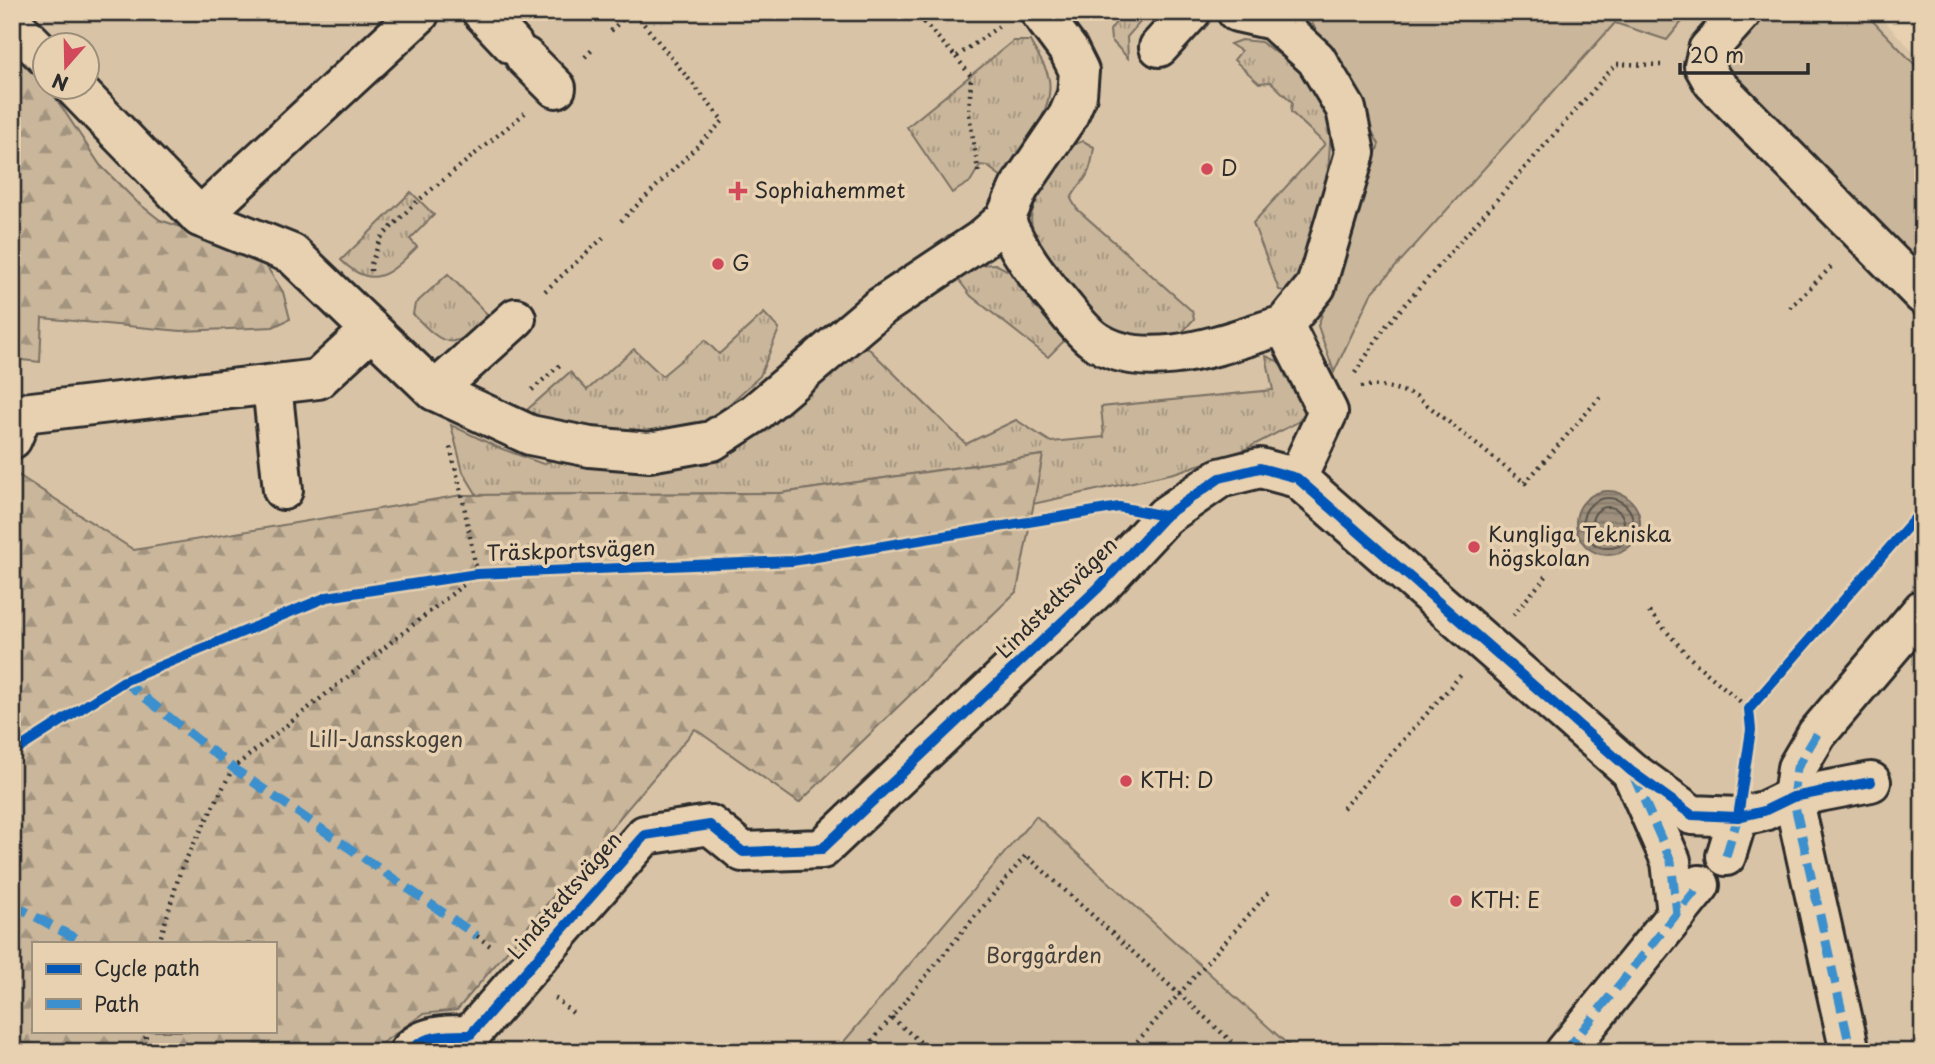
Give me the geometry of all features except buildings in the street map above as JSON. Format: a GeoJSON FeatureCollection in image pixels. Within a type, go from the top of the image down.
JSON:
{"type":"FeatureCollection","features":[{"type":"Feature","properties":{"kind":"street"},"geometry":{"type":"LineString","coordinates":[[481,12],[556,88]]}},
{"type":"Feature","properties":{"kind":"street"},"geometry":{"type":"LineString","coordinates":[[1159,47],[1191,12]]}},
{"type":"Feature","properties":{"kind":"street"},"geometry":{"type":"LineString","coordinates":[[1005,219],[1016,245],[1045,286],[1092,339],[1116,352],[1156,357],[1198,350],[1284,325],[1316,285],[1355,153],[1346,109],[1316,59],[1273,20],[1237,12]]}},
{"type":"Feature","properties":{"kind":"street"},"geometry":{"type":"LineString","coordinates":[[1742,12],[1708,50],[1704,66],[1713,82],[1923,295]]}},
{"type":"Feature","properties":{"kind":"street"},"geometry":{"type":"LineString","coordinates":[[200,217],[419,14]]}},
{"type":"Feature","properties":{"kind":"street"},"geometry":{"type":"LineString","coordinates":[[89,102],[200,217],[292,254],[435,391],[530,435],[590,447],[649,452],[712,441],[755,413],[879,308],[981,240],[1005,219],[1019,188],[1068,116],[1077,95],[1079,71],[1069,51],[1024,16]]}},
{"type":"Feature","properties":{"kind":"street"},"geometry":{"type":"LineString","coordinates":[[12,23],[32,43]]}},
{"type":"Feature","properties":{"kind":"street"},"geometry":{"type":"LineString","coordinates":[[435,391],[516,318]]}},
{"type":"Feature","properties":{"kind":"street"},"geometry":{"type":"LineString","coordinates":[[1284,325],[1336,401],[1297,478]]}},
{"type":"Feature","properties":{"kind":"street"},"geometry":{"type":"LineString","coordinates":[[12,439],[23,413],[318,379],[371,330]]}},
{"type":"Feature","properties":{"kind":"street"},"geometry":{"type":"LineString","coordinates":[[272,385],[283,490]]}},
{"type":"Feature","properties":{"kind":"street","name":"Lindstedtsvägen"},"geometry":{"type":"LineString","coordinates":[[409,1052],[413,1046],[439,1035],[470,1035],[645,835],[710,825],[743,852],[822,849],[1098,588],[1165,516],[1220,478],[1260,468],[1297,478],[1631,771],[1692,815],[1738,817],[1764,811],[1793,797],[1871,782]]}},
{"type":"Feature","properties":{"kind":"street"},"geometry":{"type":"LineString","coordinates":[[1850,1052],[1793,797],[1797,768],[1817,734],[1923,609]]}},
{"type":"Feature","properties":{"kind":"street"},"geometry":{"type":"LineString","coordinates":[[1566,1052],[1679,911],[1671,861],[1631,771]]}},
{"type":"Feature","properties":{"kind":"street"},"geometry":{"type":"LineString","coordinates":[[1726,856],[1738,817]]}},
{"type":"Feature","properties":{"kind":"path"},"geometry":{"type":"LineString","coordinates":[[611,31],[632,12],[723,121],[621,221]]}},
{"type":"Feature","properties":{"kind":"path"},"geometry":{"type":"LineString","coordinates":[[914,12],[971,76],[969,114],[979,176],[1005,219]]}},
{"type":"Feature","properties":{"kind":"path"},"geometry":{"type":"LineString","coordinates":[[956,57],[1024,16]]}},
{"type":"Feature","properties":{"kind":"path"},"geometry":{"type":"LineString","coordinates":[[371,330],[371,264],[382,237],[414,204],[556,88],[594,48]]}},
{"type":"Feature","properties":{"kind":"path"},"geometry":{"type":"LineString","coordinates":[[1336,401],[1386,326],[1616,64],[1704,66]]}},
{"type":"Feature","properties":{"kind":"path"},"geometry":{"type":"LineString","coordinates":[[1790,308],[1863,233]]}},
{"type":"Feature","properties":{"kind":"path"},"geometry":{"type":"LineString","coordinates":[[516,318],[604,237]]}},
{"type":"Feature","properties":{"kind":"path"},"geometry":{"type":"LineString","coordinates":[[1336,401],[1369,386],[1397,388],[1416,396],[1525,483],[1603,394]]}},
{"type":"Feature","properties":{"kind":"path"},"geometry":{"type":"LineString","coordinates":[[159,942],[181,869],[233,768],[477,573],[462,495],[435,391]]}},
{"type":"Feature","properties":{"kind":"path"},"geometry":{"type":"LineString","coordinates":[[1343,808],[1549,573]]}},
{"type":"Feature","properties":{"kind":"path"},"geometry":{"type":"LineString","coordinates":[[1649,611],[1694,662],[1752,709]]}},
{"type":"Feature","properties":{"kind":"path"},"geometry":{"type":"LineString","coordinates":[[863,1052],[1026,855],[1243,1052]]}},
{"type":"Feature","properties":{"kind":"path"},"geometry":{"type":"LineString","coordinates":[[1128,1052],[1269,892]]}},
{"type":"Feature","properties":{"kind":"path"},"geometry":{"type":"LineString","coordinates":[[892,1017],[932,1052]]}},
{"type":"Feature","properties":{"kind":"path"},"geometry":{"type":"LineString","coordinates":[[145,1052],[146,1032]]}},
{"type":"Feature","properties":{"kind":"shaded area"},"geometry":{"type":"Polygon","coordinates":[[[12,12],[1875,12],[1923,61],[1923,1052],[377,1052],[381,1044],[423,1014],[457,1010],[695,729],[799,803],[1042,455],[781,493],[462,495],[12,570],[12,12]]]}},
{"type":"Feature","properties":{"kind":"green space"},"geometry":{"type":"Polygon","coordinates":[[[1124,12],[1149,12],[1127,37],[1128,58],[1111,40],[1110,30],[1124,12]]]}},
{"type":"Feature","properties":{"kind":"green space"},"geometry":{"type":"Polygon","coordinates":[[[1306,12],[1690,12],[1667,40],[1615,23],[1371,294],[1334,372],[1318,326],[1379,144],[1306,12]]]}},
{"type":"Feature","properties":{"kind":"green space"},"geometry":{"type":"Polygon","coordinates":[[[1760,12],[1864,12],[1923,73],[1923,280],[1725,75],[1727,50],[1760,12]]]}},
{"type":"Feature","properties":{"kind":"green space"},"geometry":{"type":"Polygon","coordinates":[[[1241,40],[1261,42],[1297,67],[1319,90],[1332,113],[1327,189],[1306,270],[1288,292],[1279,290],[1253,223],[1325,144],[1291,112],[1292,102],[1271,82],[1259,83],[1234,60],[1241,51],[1230,44],[1241,40]]]}},
{"type":"Feature","properties":{"kind":"green space"},"geometry":{"type":"Polygon","coordinates":[[[1013,41],[1030,41],[1046,70],[1049,98],[1044,112],[1028,141],[1002,177],[987,166],[980,165],[970,182],[952,193],[907,127],[1013,41]]]}},
{"type":"Feature","properties":{"kind":"green space"},"geometry":{"type":"Polygon","coordinates":[[[12,48],[32,70],[32,102],[58,102],[100,165],[137,202],[160,220],[223,241],[265,264],[283,292],[290,319],[273,327],[181,331],[42,318],[40,362],[12,359],[12,48]]]}},
{"type":"Feature","properties":{"kind":"green space"},"geometry":{"type":"Polygon","coordinates":[[[1083,141],[1094,147],[1090,169],[1071,199],[1077,209],[1192,311],[1194,319],[1178,337],[1165,342],[1109,333],[1073,293],[1037,241],[1032,226],[1035,204],[1056,168],[1075,144],[1083,141]]]}},
{"type":"Feature","properties":{"kind":"green space"},"geometry":{"type":"Polygon","coordinates":[[[411,192],[434,215],[410,239],[417,247],[399,265],[381,275],[372,277],[352,270],[341,260],[411,192]]]}},
{"type":"Feature","properties":{"kind":"green space"},"geometry":{"type":"Polygon","coordinates":[[[995,264],[1009,271],[1066,339],[1048,357],[971,296],[955,275],[975,265],[995,264]]]}},
{"type":"Feature","properties":{"kind":"green space"},"geometry":{"type":"Polygon","coordinates":[[[448,274],[490,317],[467,336],[450,341],[434,334],[413,314],[415,304],[448,274]]]}},
{"type":"Feature","properties":{"kind":"green space"},"geometry":{"type":"Polygon","coordinates":[[[764,313],[779,329],[760,376],[712,420],[691,433],[641,440],[519,417],[570,372],[587,390],[634,349],[662,376],[705,340],[719,354],[764,313]]]}},
{"type":"Feature","properties":{"kind":"green space"},"geometry":{"type":"Polygon","coordinates":[[[863,343],[966,444],[1016,420],[1051,442],[1104,437],[1101,407],[1273,390],[1266,356],[1289,366],[1307,409],[1298,422],[1244,450],[1174,473],[1033,504],[1042,455],[781,493],[477,495],[463,472],[451,425],[497,447],[543,464],[560,457],[652,465],[863,343]]]}},
{"type":"Feature","properties":{"kind":"green space","name":"Lill-Jansskogen"},"geometry":{"type":"Polygon","coordinates":[[[1043,455],[1017,591],[799,803],[695,729],[457,1010],[423,1014],[381,1044],[377,1052],[12,1052],[12,478],[15,473],[134,550],[462,495],[781,493],[1043,455]]]}},
{"type":"Feature","properties":{"kind":"green space","name":"Borggården"},"geometry":{"type":"Polygon","coordinates":[[[1036,816],[1296,1052],[835,1052],[1036,816]]]}},
{"type":"Feature","properties":{"kind":"water"},"geometry":{"type":"Polygon","coordinates":[[[1608,491],[1626,497],[1634,505],[1640,523],[1634,541],[1626,549],[1608,555],[1590,549],[1582,541],[1576,523],[1582,505],[1590,497],[1608,491]]]}},
{"type":"Feature","properties":{"kind":"marked path"},"geometry":{"type":"LineString","coordinates":[[124,681],[233,768],[477,936]]}},
{"type":"Feature","properties":{"kind":"marked path"},"geometry":{"type":"LineString","coordinates":[[1817,734],[1797,768],[1793,797],[1850,1047]]}},
{"type":"Feature","properties":{"kind":"marked path"},"geometry":{"type":"LineString","coordinates":[[1633,775],[1671,861],[1677,914]]}},
{"type":"Feature","properties":{"kind":"marked path"},"geometry":{"type":"LineString","coordinates":[[1726,856],[1738,817]]}},
{"type":"Feature","properties":{"kind":"marked path"},"geometry":{"type":"LineString","coordinates":[[1565,1052],[1700,885]]}},
{"type":"Feature","properties":{"kind":"marked path"},"geometry":{"type":"LineString","coordinates":[[12,904],[82,942]]}},
{"type":"Feature","properties":{"kind":"cycle path"},"geometry":{"type":"LineString","coordinates":[[409,1052],[429,1039],[470,1035],[645,835],[710,825],[743,852],[822,849],[1098,588],[1165,516],[1220,478],[1260,468],[1297,478],[1631,771],[1692,815],[1738,817],[1764,811],[1793,797],[1871,782]]}},
{"type":"Feature","properties":{"kind":"cycle path","name":"Träskportsvägen"},"geometry":{"type":"LineString","coordinates":[[12,753],[124,681],[327,597],[477,574],[792,561],[1119,507],[1165,516]]}},
{"type":"Feature","properties":{"kind":"cycle path"},"geometry":{"type":"LineString","coordinates":[[1738,817],[1751,730],[1749,709],[1923,509]]}},
{"type":"Feature","properties":{"kind":"place","name":"D"},"geometry":{"type":"Point","coordinates":[1207,169]}},
{"type":"Feature","properties":{"kind":"place","name":"Sophiahemmet"},"geometry":{"type":"Point","coordinates":[738,191]}},
{"type":"Feature","properties":{"kind":"place","name":"G"},"geometry":{"type":"Point","coordinates":[718,264]}},
{"type":"Feature","properties":{"kind":"place","name":"Kungliga Tekniska högskolan"},"geometry":{"type":"Point","coordinates":[1474,547]}},
{"type":"Feature","properties":{"kind":"place","name":"KTH: D"},"geometry":{"type":"Point","coordinates":[1126,781]}},
{"type":"Feature","properties":{"kind":"place","name":"KTH: E"},"geometry":{"type":"Point","coordinates":[1456,901]}}]}
